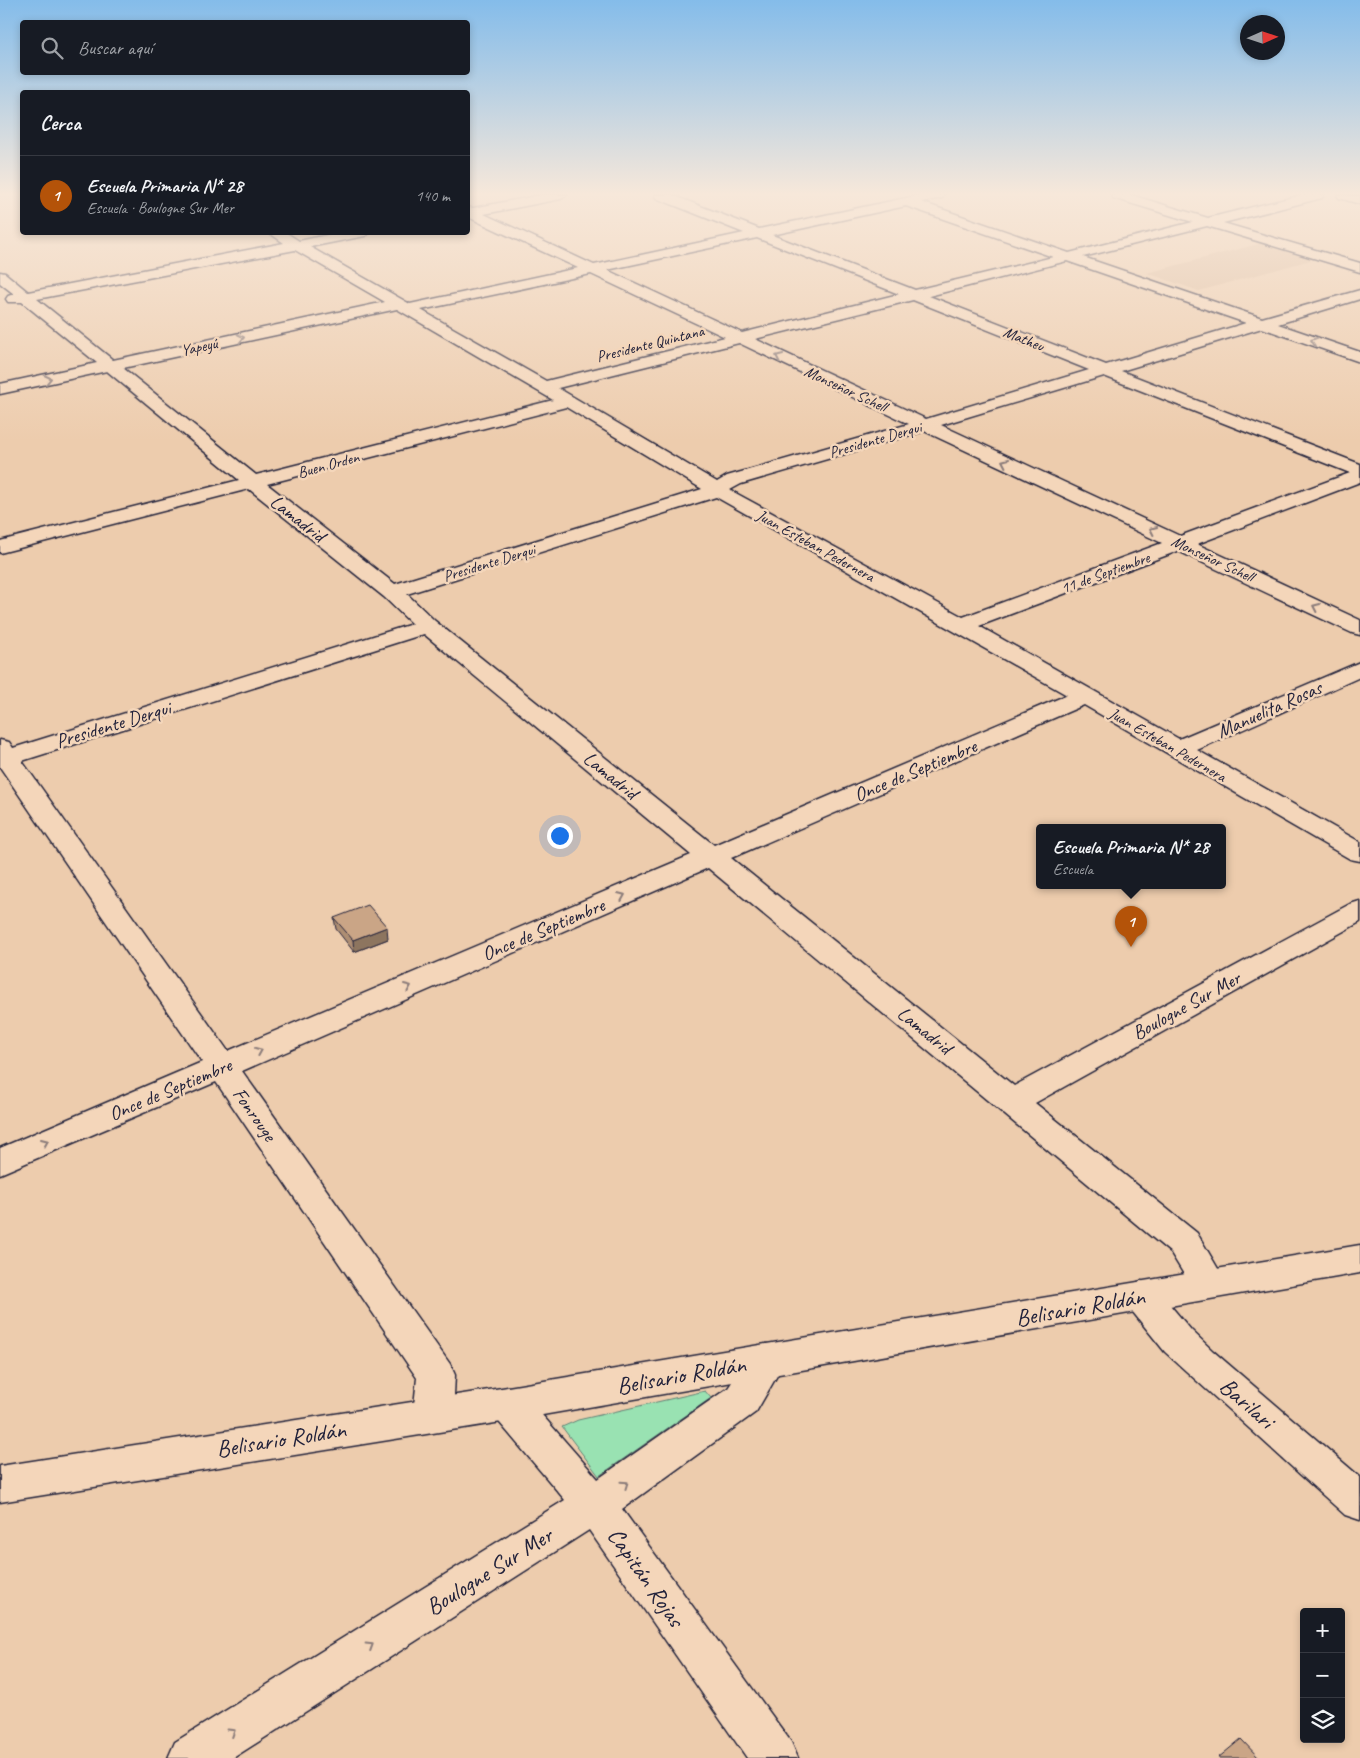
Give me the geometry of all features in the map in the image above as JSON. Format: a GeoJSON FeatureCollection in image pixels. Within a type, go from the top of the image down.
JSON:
{"type":"FeatureCollection","features":[{"type":"Feature","properties":{"kind":"street","name":"Lamadrid"},"geometry":{"type":"LineString","coordinates":[[1,277],[12,299],[112,365],[254,483],[392,592],[427,626],[1184,1243],[1210,1284]]}},
{"type":"Feature","properties":{"kind":"street"},"geometry":{"type":"LineString","coordinates":[[12,299],[130,277]]}},
{"type":"Feature","properties":{"kind":"street","name":"Juan Esteban Pedernera"},"geometry":{"type":"LineString","coordinates":[[351,277],[544,387],[717,490],[961,625],[1360,853]]}},
{"type":"Feature","properties":{"kind":"street","name":"Yapeyú"},"geometry":{"type":"LineString","coordinates":[[0,389],[556,277]]}},
{"type":"Feature","properties":{"kind":"street","name":"Monseñor Schell"},"geometry":{"type":"LineString","coordinates":[[607,277],[1360,628]]}},
{"type":"Feature","properties":{"kind":"street","name":"Matheu"},"geometry":{"type":"LineString","coordinates":[[867,277],[1360,471]]}},
{"type":"Feature","properties":{"kind":"street","name":"Presidente Quintana"},"geometry":{"type":"LineString","coordinates":[[544,387],[990,277]]}},
{"type":"Feature","properties":{"kind":"street"},"geometry":{"type":"LineString","coordinates":[[1126,277],[1360,357]]}},
{"type":"Feature","properties":{"kind":"street","name":"Presidente Derqui"},"geometry":{"type":"LineString","coordinates":[[392,592],[687,501],[717,490],[734,480],[1360,294]]}},
{"type":"Feature","properties":{"kind":"street","name":"Buen Orden"},"geometry":{"type":"LineString","coordinates":[[0,548],[568,401]]}},
{"type":"Feature","properties":{"kind":"street","name":"11 de Septiembre"},"geometry":{"type":"LineString","coordinates":[[961,625],[1360,476]]}},
{"type":"Feature","properties":{"kind":"street","name":"Presidente Derqui"},"geometry":{"type":"LineString","coordinates":[[2,755],[427,626]]}},
{"type":"Feature","properties":{"kind":"street","name":"Manuelita Rosas"},"geometry":{"type":"LineString","coordinates":[[1178,749],[1360,668]]}},
{"type":"Feature","properties":{"kind":"street","name":"Once de Septiembre"},"geometry":{"type":"LineString","coordinates":[[0,1162],[1085,696]]}},
{"type":"Feature","properties":{"kind":"street","name":"Fonrouge"},"geometry":{"type":"LineString","coordinates":[[2,755],[436,1375],[433,1415]]}},
{"type":"Feature","properties":{"kind":"street","name":"Boulogne Sur Mer"},"geometry":{"type":"LineString","coordinates":[[1012,1101],[1360,910]]}},
{"type":"Feature","properties":{"kind":"street","name":"Belisario Roldán"},"geometry":{"type":"LineString","coordinates":[[0,1484],[508,1404],[1360,1259]]}},
{"type":"Feature","properties":{"kind":"street","name":"Barilari"},"geometry":{"type":"LineString","coordinates":[[1140,1296],[1200,1362],[1360,1502]]}},
{"type":"Feature","properties":{"kind":"street","name":"Boulogne Sur Mer"},"geometry":{"type":"LineString","coordinates":[[191,1758],[595,1505],[742,1400],[767,1360]]}},
{"type":"Feature","properties":{"kind":"street","name":"Capitán Rojas"},"geometry":{"type":"LineString","coordinates":[[508,1404],[595,1505],[775,1758]]}},
{"type":"Feature","properties":{"kind":"shaded area"},"geometry":{"type":"Polygon","coordinates":[[[1159,277],[1249,277],[1199,291],[1159,277]]]}},
{"type":"Feature","properties":{"kind":"green space"},"geometry":{"type":"Polygon","coordinates":[[[705,1391],[711,1398],[599,1476],[562,1427],[578,1420],[705,1391]]]}},
{"type":"Feature","properties":{"kind":"building"},"geometry":{"type":"Polygon","coordinates":[[[368,905],[387,927],[353,940],[334,918],[368,905]]]}},
{"type":"Feature","properties":{"kind":"building"},"geometry":{"type":"Polygon","coordinates":[[[1241,1739],[1259,1758],[1218,1758],[1241,1739]]]}},
{"type":"Feature","properties":{"kind":"place","name":"Escuela Primaria N* 28"},"geometry":{"type":"Point","coordinates":[1131,947]}}]}
